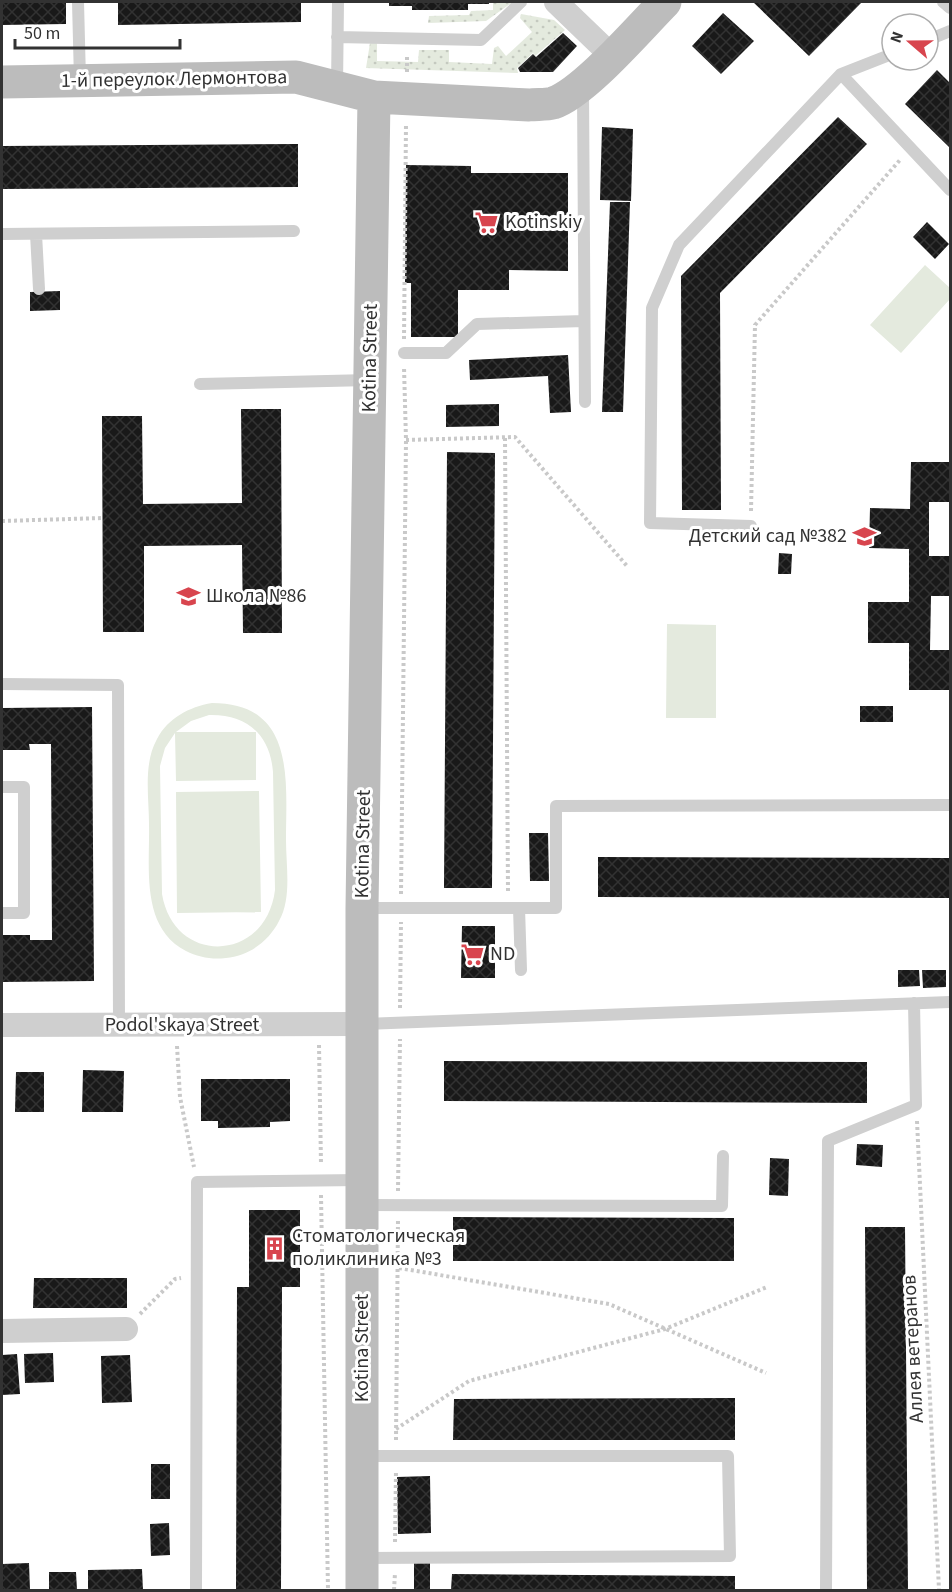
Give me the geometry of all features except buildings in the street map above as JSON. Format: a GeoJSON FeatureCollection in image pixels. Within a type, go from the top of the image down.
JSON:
{"type":"FeatureCollection","features":[{"type":"Feature","properties":{"kind":"street"},"geometry":{"type":"LineString","coordinates":[[556,2],[612,56]]}},
{"type":"Feature","properties":{"kind":"street","name":"1-й переулок Лермонтова"},"geometry":{"type":"LineString","coordinates":[[2,82],[296,77],[374,97],[553,103],[575,90],[665,2]]}},
{"type":"Feature","properties":{"kind":"street","name":"Kotina Street"},"geometry":{"type":"LineString","coordinates":[[362,1590],[362,908],[374,97]]}},
{"type":"Feature","properties":{"kind":"street","name":"Podol'skaya Street"},"geometry":{"type":"LineString","coordinates":[[2,1025],[362,1024]]}},
{"type":"Feature","properties":{"kind":"street"},"geometry":{"type":"LineString","coordinates":[[2,1331],[126,1329]]}},
{"type":"Feature","properties":{"kind":"lane"},"geometry":{"type":"LineString","coordinates":[[78,2],[80,81]]}},
{"type":"Feature","properties":{"kind":"lane"},"geometry":{"type":"LineString","coordinates":[[337,88],[339,2]]}},
{"type":"Feature","properties":{"kind":"lane"},"geometry":{"type":"LineString","coordinates":[[337,36],[481,40],[521,2]]}},
{"type":"Feature","properties":{"kind":"lane"},"geometry":{"type":"LineString","coordinates":[[943,2],[951,8]]}},
{"type":"Feature","properties":{"kind":"lane"},"geometry":{"type":"LineString","coordinates":[[751,526],[650,523],[652,308],[679,245],[841,74],[880,59]]}},
{"type":"Feature","properties":{"kind":"lane"},"geometry":{"type":"LineString","coordinates":[[841,74],[951,190]]}},
{"type":"Feature","properties":{"kind":"lane"},"geometry":{"type":"LineString","coordinates":[[582,83],[585,402]]}},
{"type":"Feature","properties":{"kind":"lane"},"geometry":{"type":"LineString","coordinates":[[2,234],[294,231]]}},
{"type":"Feature","properties":{"kind":"lane"},"geometry":{"type":"LineString","coordinates":[[36,234],[39,289]]}},
{"type":"Feature","properties":{"kind":"lane"},"geometry":{"type":"LineString","coordinates":[[404,353],[446,353],[477,324],[584,321]]}},
{"type":"Feature","properties":{"kind":"lane"},"geometry":{"type":"LineString","coordinates":[[200,384],[370,380]]}},
{"type":"Feature","properties":{"kind":"lane"},"geometry":{"type":"LineString","coordinates":[[2,684],[118,685],[119,1025]]}},
{"type":"Feature","properties":{"kind":"lane"},"geometry":{"type":"LineString","coordinates":[[2,787],[24,787],[24,913],[2,913]]}},
{"type":"Feature","properties":{"kind":"lane"},"geometry":{"type":"LineString","coordinates":[[362,908],[556,908],[556,806],[951,805]]}},
{"type":"Feature","properties":{"kind":"lane"},"geometry":{"type":"LineString","coordinates":[[514,908],[521,970]]}},
{"type":"Feature","properties":{"kind":"lane"},"geometry":{"type":"LineString","coordinates":[[362,1024],[951,1002]]}},
{"type":"Feature","properties":{"kind":"lane"},"geometry":{"type":"LineString","coordinates":[[826,1590],[828,1141],[916,1105],[914,1003]]}},
{"type":"Feature","properties":{"kind":"lane"},"geometry":{"type":"LineString","coordinates":[[196,1590],[196,1182],[321,1181],[362,1193],[722,1206],[723,1156]]}},
{"type":"Feature","properties":{"kind":"lane"},"geometry":{"type":"LineString","coordinates":[[362,1456],[728,1456],[730,1556],[363,1558]]}},
{"type":"Feature","properties":{"kind":"path"},"geometry":{"type":"LineString","coordinates":[[406,137],[405,440],[515,437],[627,566]]}},
{"type":"Feature","properties":{"kind":"path"},"geometry":{"type":"LineString","coordinates":[[751,526],[755,325],[911,148]]}},
{"type":"Feature","properties":{"kind":"path"},"geometry":{"type":"LineString","coordinates":[[505,438],[514,908]]}},
{"type":"Feature","properties":{"kind":"path"},"geometry":{"type":"LineString","coordinates":[[2,521],[103,518]]}},
{"type":"Feature","properties":{"kind":"path"},"geometry":{"type":"LineString","coordinates":[[319,1024],[328,1590]]}},
{"type":"Feature","properties":{"kind":"path"},"geometry":{"type":"LineString","coordinates":[[176,1025],[180,1096],[196,1182]]}},
{"type":"Feature","properties":{"kind":"path","name":"Аллея ветеранов"},"geometry":{"type":"LineString","coordinates":[[916,1105],[939,1590]]}},
{"type":"Feature","properties":{"kind":"path"},"geometry":{"type":"LineString","coordinates":[[399,1268],[609,1304],[765,1373]]}},
{"type":"Feature","properties":{"kind":"path"},"geometry":{"type":"LineString","coordinates":[[126,1329],[175,1279],[196,1276]]}},
{"type":"Feature","properties":{"kind":"path"},"geometry":{"type":"LineString","coordinates":[[396,1429],[469,1381],[665,1329],[767,1287]]}},
{"type":"Feature","properties":{"kind":"shaded area"},"geometry":{"type":"Polygon","coordinates":[[[493,2],[513,2],[486,21],[428,23],[429,16],[469,15],[471,11],[493,10],[493,2]]]}},
{"type":"Feature","properties":{"kind":"shaded area"},"geometry":{"type":"Polygon","coordinates":[[[521,14],[554,20],[565,30],[535,56],[533,53],[517,68],[518,73],[366,68],[370,43],[377,43],[377,61],[418,62],[419,50],[449,50],[449,62],[492,64],[494,48],[498,46],[506,56],[532,32],[520,18],[521,14]]]}},
{"type":"Feature","properties":{"kind":"shaded area"},"geometry":{"type":"Polygon","coordinates":[[[925,265],[950,288],[950,299],[901,353],[870,325],[925,265]]]}},
{"type":"Feature","properties":{"kind":"shaded area"},"geometry":{"type":"Polygon","coordinates":[[[667,624],[716,625],[716,718],[666,718],[667,624]]]}},
{"type":"Feature","properties":{"kind":"shaded area"},"geometry":{"type":"Polygon","coordinates":[[[212,703],[239,706],[259,716],[272,731],[281,749],[285,771],[287,892],[283,912],[275,928],[264,941],[243,954],[221,959],[195,955],[171,940],[161,927],[154,912],[149,877],[148,770],[153,749],[157,739],[173,719],[212,703]],[[209,715],[191,721],[176,732],[256,732],[256,780],[176,781],[175,733],[165,748],[160,766],[162,894],[170,917],[183,934],[201,944],[220,946],[238,942],[255,932],[268,914],[275,890],[271,759],[267,747],[254,729],[234,718],[209,715]]]}},
{"type":"Feature","properties":{"kind":"shaded area"},"geometry":{"type":"Polygon","coordinates":[[[259,791],[261,912],[177,913],[176,792],[259,791]]]}},
{"type":"Feature","properties":{"kind":"place","name":"Kotinskiy"},"geometry":{"type":"Point","coordinates":[487,222]}},
{"type":"Feature","properties":{"kind":"place","name":"Детский сад №382"},"geometry":{"type":"Point","coordinates":[865,536]}},
{"type":"Feature","properties":{"kind":"place","name":"Школа №86"},"geometry":{"type":"Point","coordinates":[188,596]}},
{"type":"Feature","properties":{"kind":"place","name":"ND"},"geometry":{"type":"Point","coordinates":[472,954]}},
{"type":"Feature","properties":{"kind":"place","name":"Стоматологическая поликлиника №3"},"geometry":{"type":"Point","coordinates":[274,1248]}}]}
